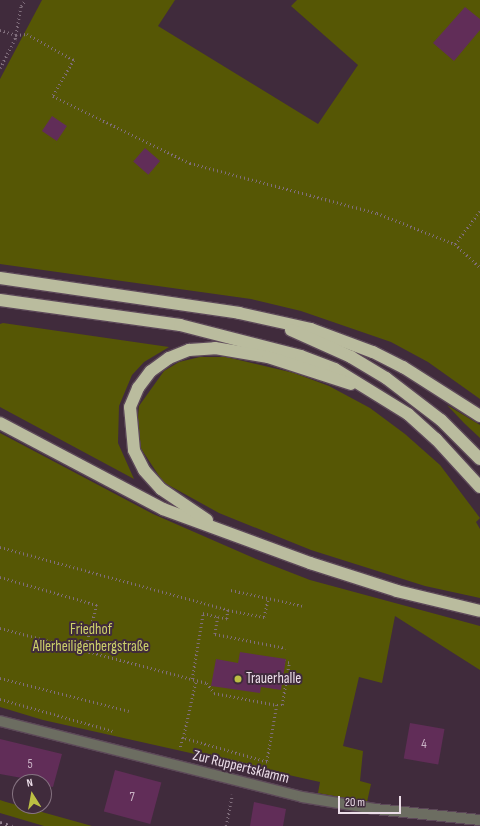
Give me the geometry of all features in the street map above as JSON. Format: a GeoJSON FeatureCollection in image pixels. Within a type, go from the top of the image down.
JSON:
{"type":"FeatureCollection","features":[{"type":"Feature","properties":{"kind":"highway"},"geometry":{"type":"LineString","coordinates":[[0,278],[238,313],[312,329],[373,352],[431,384],[480,416]]}},
{"type":"Feature","properties":{"kind":"highway"},"geometry":{"type":"LineString","coordinates":[[0,300],[180,325],[263,344],[335,369],[377,392],[436,439],[480,487]]}},
{"type":"Feature","properties":{"kind":"highway"},"geometry":{"type":"LineString","coordinates":[[238,313],[315,340],[386,378],[441,420],[480,459]]}},
{"type":"Feature","properties":{"kind":"highway"},"geometry":{"type":"LineString","coordinates":[[224,530],[161,489],[144,470],[134,450],[130,407],[138,388],[150,371],[169,358],[189,350],[215,348],[268,357],[377,392]]}},
{"type":"Feature","properties":{"kind":"highway"},"geometry":{"type":"LineString","coordinates":[[0,423],[163,509],[224,530],[310,564],[397,591],[480,611]]}},
{"type":"Feature","properties":{"kind":"street","name":"Zur Ruppertsklamm"},"geometry":{"type":"LineString","coordinates":[[0,721],[302,797],[375,809],[480,820]]}},
{"type":"Feature","properties":{"kind":"path"},"geometry":{"type":"LineString","coordinates":[[0,68],[16,35],[21,6],[25,0]]}},
{"type":"Feature","properties":{"kind":"path"},"geometry":{"type":"LineString","coordinates":[[0,30],[16,35],[27,34],[74,60],[53,96],[190,163],[377,213],[455,244],[480,267]]}},
{"type":"Feature","properties":{"kind":"path"},"geometry":{"type":"LineString","coordinates":[[455,244],[480,211]]}},
{"type":"Feature","properties":{"kind":"path"},"geometry":{"type":"LineString","coordinates":[[0,547],[228,610],[264,617],[268,598]]}},
{"type":"Feature","properties":{"kind":"path"},"geometry":{"type":"LineString","coordinates":[[0,577],[97,605],[85,651]]}},
{"type":"Feature","properties":{"kind":"path"},"geometry":{"type":"LineString","coordinates":[[231,590],[304,606]]}},
{"type":"Feature","properties":{"kind":"path"},"geometry":{"type":"LineString","coordinates":[[192,679],[203,614],[227,619],[228,610]]}},
{"type":"Feature","properties":{"kind":"path"},"geometry":{"type":"LineString","coordinates":[[218,617],[216,634],[286,648]]}},
{"type":"Feature","properties":{"kind":"path"},"geometry":{"type":"LineString","coordinates":[[0,628],[207,683],[214,693],[282,706],[289,663],[285,662]]}},
{"type":"Feature","properties":{"kind":"path"},"geometry":{"type":"LineString","coordinates":[[0,678],[130,711]]}},
{"type":"Feature","properties":{"kind":"path"},"geometry":{"type":"LineString","coordinates":[[180,749],[196,680]]}},
{"type":"Feature","properties":{"kind":"path"},"geometry":{"type":"LineString","coordinates":[[0,699],[115,732]]}},
{"type":"Feature","properties":{"kind":"path"},"geometry":{"type":"LineString","coordinates":[[183,738],[266,762],[277,705]]}},
{"type":"Feature","properties":{"kind":"path"},"geometry":{"type":"LineString","coordinates":[[173,747],[188,750]]}},
{"type":"Feature","properties":{"kind":"path"},"geometry":{"type":"LineString","coordinates":[[203,754],[267,769]]}},
{"type":"Feature","properties":{"kind":"path"},"geometry":{"type":"LineString","coordinates":[[226,826],[235,781]]}},
{"type":"Feature","properties":{"kind":"green space"},"geometry":{"type":"Polygon","coordinates":[[[42,0],[175,0],[158,26],[318,124],[358,65],[291,6],[297,0],[480,0],[480,399],[428,362],[391,342],[301,311],[251,299],[0,264],[0,79],[42,0]]]}},
{"type":"Feature","properties":{"kind":"green space"},"geometry":{"type":"Polygon","coordinates":[[[3,323],[169,347],[144,362],[132,375],[119,406],[118,443],[134,479],[0,407],[0,324],[3,323]]]}},
{"type":"Feature","properties":{"kind":"green space"},"geometry":{"type":"Polygon","coordinates":[[[200,357],[226,357],[294,373],[329,386],[370,408],[405,434],[440,465],[480,518],[476,522],[480,529],[480,598],[425,586],[311,550],[219,513],[163,482],[140,447],[137,429],[139,406],[164,371],[179,362],[200,357]]]}},
{"type":"Feature","properties":{"kind":"green space"},"geometry":{"type":"Polygon","coordinates":[[[447,405],[480,425],[480,438],[464,423],[447,405]]]}},
{"type":"Feature","properties":{"kind":"green space","name":"Friedhof Allerheiligenbergstraße"},"geometry":{"type":"Polygon","coordinates":[[[0,433],[153,514],[256,559],[310,580],[480,626],[480,670],[395,616],[382,683],[359,677],[343,746],[363,751],[360,781],[371,784],[367,802],[318,793],[320,782],[43,720],[0,707],[0,433]]]}},
{"type":"Feature","properties":{"kind":"green space"},"geometry":{"type":"Polygon","coordinates":[[[0,800],[12,803],[12,814],[50,814],[92,826],[44,826],[0,813],[0,800]]]}},
{"type":"Feature","properties":{"kind":"building"},"geometry":{"type":"Polygon","coordinates":[[[465,7],[480,19],[480,30],[454,61],[433,43],[465,7]]]}},
{"type":"Feature","properties":{"kind":"building"},"geometry":{"type":"Polygon","coordinates":[[[52,116],[67,126],[57,141],[42,131],[52,116]]]}},
{"type":"Feature","properties":{"kind":"building"},"geometry":{"type":"Polygon","coordinates":[[[145,148],[160,161],[148,175],[133,162],[145,148]]]}},
{"type":"Feature","properties":{"kind":"building"},"geometry":{"type":"Polygon","coordinates":[[[240,652],[286,659],[281,690],[261,687],[260,693],[211,686],[216,659],[238,663],[240,652]]]}},
{"type":"Feature","properties":{"kind":"building"},"geometry":{"type":"Polygon","coordinates":[[[410,723],[444,729],[438,765],[404,758],[410,723]]]}},
{"type":"Feature","properties":{"kind":"building"},"geometry":{"type":"Polygon","coordinates":[[[0,739],[62,754],[53,787],[52,774],[12,774],[12,776],[0,774],[0,739]]]}},
{"type":"Feature","properties":{"kind":"building"},"geometry":{"type":"Polygon","coordinates":[[[115,770],[161,782],[150,824],[104,812],[115,770]]]}},
{"type":"Feature","properties":{"kind":"building"},"geometry":{"type":"Polygon","coordinates":[[[254,802],[286,809],[283,826],[250,826],[254,802]]]}},
{"type":"Feature","properties":{"kind":"railway"},"geometry":{"type":"LineString","coordinates":[[0,822],[12,826]]}},
{"type":"Feature","properties":{"kind":"place","name":"Trauerhalle"},"geometry":{"type":"Point","coordinates":[238,679]}}]}
